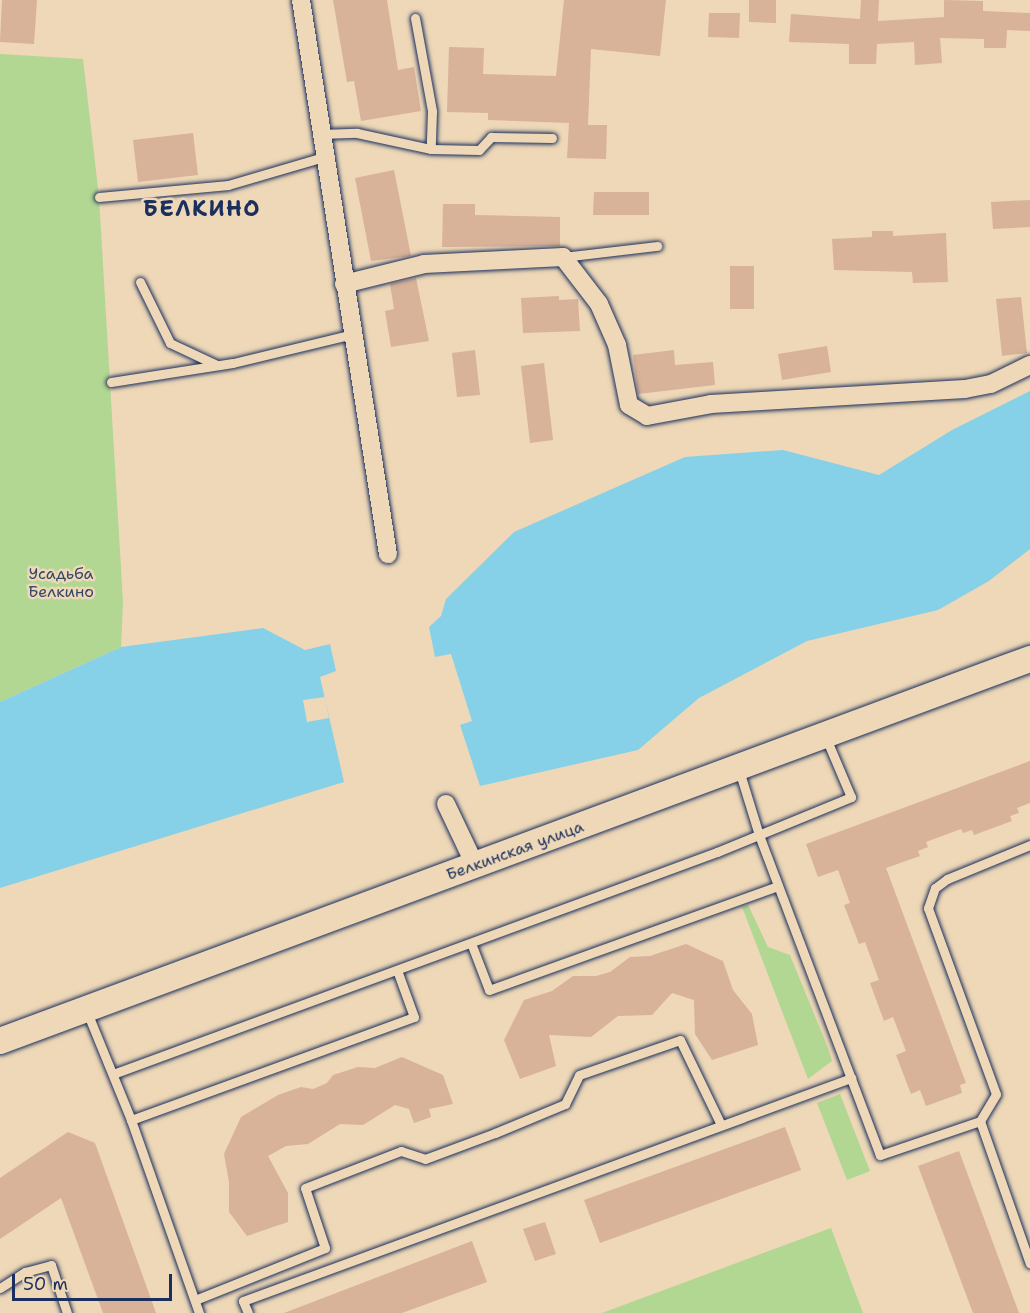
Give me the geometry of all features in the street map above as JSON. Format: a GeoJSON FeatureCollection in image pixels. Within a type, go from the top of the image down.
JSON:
{"type":"FeatureCollection","features":[{"type":"Feature","properties":{"kind":"street"},"geometry":{"type":"LineString","coordinates":[[301,0],[320,134],[388,554]]}},
{"type":"Feature","properties":{"kind":"street"},"geometry":{"type":"LineString","coordinates":[[344,284],[424,264],[563,257],[599,304],[617,345],[629,405],[647,416],[711,404],[965,389],[991,384],[1030,365]]}},
{"type":"Feature","properties":{"kind":"street","name":"Белкинская улица"},"geometry":{"type":"LineString","coordinates":[[0,1041],[1030,659]]}},
{"type":"Feature","properties":{"kind":"street"},"geometry":{"type":"LineString","coordinates":[[446,804],[475,866]]}},
{"type":"Feature","properties":{"kind":"lane"},"geometry":{"type":"LineString","coordinates":[[415,18],[432,111],[431,149]]}},
{"type":"Feature","properties":{"kind":"lane"},"geometry":{"type":"LineString","coordinates":[[320,134],[357,133],[431,149],[479,150],[490,138],[552,138]]}},
{"type":"Feature","properties":{"kind":"lane"},"geometry":{"type":"LineString","coordinates":[[99,197],[228,185],[324,157]]}},
{"type":"Feature","properties":{"kind":"lane"},"geometry":{"type":"LineString","coordinates":[[563,257],[657,246]]}},
{"type":"Feature","properties":{"kind":"lane"},"geometry":{"type":"LineString","coordinates":[[140,282],[170,343],[217,365]]}},
{"type":"Feature","properties":{"kind":"lane"},"geometry":{"type":"LineString","coordinates":[[111,382],[217,365],[352,334]]}},
{"type":"Feature","properties":{"kind":"lane"},"geometry":{"type":"LineString","coordinates":[[113,1074],[759,835],[851,797],[825,735]]}},
{"type":"Feature","properties":{"kind":"lane"},"geometry":{"type":"LineString","coordinates":[[737,767],[759,835],[880,1155],[980,1121],[996,1094],[928,908],[935,888],[947,879],[1030,845]]}},
{"type":"Feature","properties":{"kind":"lane"},"geometry":{"type":"LineString","coordinates":[[471,943],[489,990],[778,886]]}},
{"type":"Feature","properties":{"kind":"lane"},"geometry":{"type":"LineString","coordinates":[[131,1120],[414,1017],[397,970]]}},
{"type":"Feature","properties":{"kind":"lane"},"geometry":{"type":"LineString","coordinates":[[86,1010],[131,1120],[199,1313]]}},
{"type":"Feature","properties":{"kind":"lane"},"geometry":{"type":"LineString","coordinates":[[195,1300],[326,1248],[305,1188],[401,1151],[425,1159],[495,1133],[565,1104],[579,1075],[680,1040],[721,1125]]}},
{"type":"Feature","properties":{"kind":"lane"},"geometry":{"type":"LineString","coordinates":[[248,1313],[243,1301],[851,1078]]}},
{"type":"Feature","properties":{"kind":"lane"},"geometry":{"type":"LineString","coordinates":[[980,1121],[1030,1264]]}},
{"type":"Feature","properties":{"kind":"lane"},"geometry":{"type":"LineString","coordinates":[[0,1288],[26,1272],[51,1265],[67,1313]]}},
{"type":"Feature","properties":{"kind":"green space","name":"Усадьба Белкино"},"geometry":{"type":"Polygon","coordinates":[[[0,54],[83,59],[99,197],[123,602],[121,647],[0,702],[0,54]]]}},
{"type":"Feature","properties":{"kind":"green space"},"geometry":{"type":"Polygon","coordinates":[[[748,905],[768,947],[790,955],[828,1048],[832,1061],[808,1079],[742,907],[748,905]]]}},
{"type":"Feature","properties":{"kind":"green space"},"geometry":{"type":"Polygon","coordinates":[[[840,1094],[870,1171],[847,1180],[817,1103],[840,1094]]]}},
{"type":"Feature","properties":{"kind":"green space"},"geometry":{"type":"Polygon","coordinates":[[[831,1228],[863,1313],[602,1313],[831,1228]]]}},
{"type":"Feature","properties":{"kind":"water"},"geometry":{"type":"Polygon","coordinates":[[[1030,391],[1030,549],[989,581],[938,610],[807,641],[699,698],[638,750],[480,786],[460,725],[472,721],[451,654],[435,657],[429,627],[441,616],[446,599],[514,532],[685,457],[783,450],[879,475],[952,430],[1030,391]]]}},
{"type":"Feature","properties":{"kind":"water"},"geometry":{"type":"Polygon","coordinates":[[[263,628],[305,650],[330,644],[336,671],[320,677],[344,782],[0,888],[0,702],[121,647],[263,628]]]}},
{"type":"Feature","properties":{"kind":"pier"},"geometry":{"type":"Polygon","coordinates":[[[325,697],[329,718],[307,722],[303,700],[325,697]]]}},
{"type":"Feature","properties":{"kind":"building"},"geometry":{"type":"Polygon","coordinates":[[[2,0],[37,0],[34,44],[0,42],[2,0]]]}},
{"type":"Feature","properties":{"kind":"building"},"geometry":{"type":"Polygon","coordinates":[[[333,0],[387,0],[398,70],[414,67],[421,111],[361,121],[354,81],[347,82],[333,0]]]}},
{"type":"Feature","properties":{"kind":"building"},"geometry":{"type":"Polygon","coordinates":[[[564,0],[666,0],[660,56],[591,49],[588,125],[607,125],[606,159],[567,158],[569,123],[488,120],[488,113],[447,112],[449,47],[484,48],[483,74],[556,76],[564,0]]]}},
{"type":"Feature","properties":{"kind":"building"},"geometry":{"type":"Polygon","coordinates":[[[749,0],[776,0],[776,23],[749,22],[749,0]]]}},
{"type":"Feature","properties":{"kind":"building"},"geometry":{"type":"Polygon","coordinates":[[[861,0],[879,0],[878,21],[944,17],[944,0],[983,1],[983,11],[1030,13],[1030,31],[1007,30],[1006,48],[984,48],[984,39],[940,38],[942,63],[915,65],[914,42],[877,44],[876,64],[849,64],[849,44],[789,42],[791,14],[860,19],[861,0]]]}},
{"type":"Feature","properties":{"kind":"building"},"geometry":{"type":"Polygon","coordinates":[[[709,13],[740,13],[739,38],[708,37],[709,13]]]}},
{"type":"Feature","properties":{"kind":"building"},"geometry":{"type":"Polygon","coordinates":[[[193,133],[198,175],[138,182],[133,140],[193,133]]]}},
{"type":"Feature","properties":{"kind":"building"},"geometry":{"type":"Polygon","coordinates":[[[394,170],[411,256],[371,261],[355,178],[394,170]]]}},
{"type":"Feature","properties":{"kind":"building"},"geometry":{"type":"Polygon","coordinates":[[[594,192],[649,192],[649,215],[593,215],[594,192]]]}},
{"type":"Feature","properties":{"kind":"building"},"geometry":{"type":"Polygon","coordinates":[[[1030,200],[1030,227],[993,229],[991,202],[1030,200]]]}},
{"type":"Feature","properties":{"kind":"building"},"geometry":{"type":"Polygon","coordinates":[[[443,204],[475,204],[475,215],[560,217],[560,246],[442,247],[443,204]]]}},
{"type":"Feature","properties":{"kind":"building"},"geometry":{"type":"Polygon","coordinates":[[[872,231],[893,231],[893,236],[946,233],[948,282],[913,283],[912,272],[834,270],[832,239],[872,237],[872,231]]]}},
{"type":"Feature","properties":{"kind":"building"},"geometry":{"type":"Polygon","coordinates":[[[730,266],[754,266],[754,309],[730,309],[730,266]]]}},
{"type":"Feature","properties":{"kind":"building"},"geometry":{"type":"Polygon","coordinates":[[[416,278],[429,341],[391,347],[385,311],[394,309],[390,284],[416,278]]]}},
{"type":"Feature","properties":{"kind":"building"},"geometry":{"type":"Polygon","coordinates":[[[559,296],[559,300],[578,299],[580,331],[523,333],[521,298],[559,296]]]}},
{"type":"Feature","properties":{"kind":"building"},"geometry":{"type":"Polygon","coordinates":[[[1021,297],[1027,353],[1002,356],[996,299],[1021,297]]]}},
{"type":"Feature","properties":{"kind":"building"},"geometry":{"type":"Polygon","coordinates":[[[827,346],[831,372],[782,380],[778,354],[827,346]]]}},
{"type":"Feature","properties":{"kind":"building"},"geometry":{"type":"Polygon","coordinates":[[[475,350],[480,395],[457,397],[452,353],[475,350]]]}},
{"type":"Feature","properties":{"kind":"building"},"geometry":{"type":"Polygon","coordinates":[[[674,350],[675,365],[713,362],[715,385],[638,394],[633,355],[674,350]]]}},
{"type":"Feature","properties":{"kind":"building"},"geometry":{"type":"Polygon","coordinates":[[[544,363],[553,440],[530,443],[521,366],[544,363]]]}},
{"type":"Feature","properties":{"kind":"building"},"geometry":{"type":"Polygon","coordinates":[[[1030,761],[1030,803],[1017,808],[1019,813],[1010,816],[1012,821],[974,835],[972,830],[963,833],[961,829],[926,842],[928,847],[918,851],[920,856],[886,868],[966,1083],[960,1085],[962,1093],[926,1106],[920,1090],[911,1094],[896,1055],[906,1051],[893,1017],[884,1021],[870,983],[879,980],[865,942],[859,944],[844,905],[850,903],[838,870],[818,877],[806,844],[1030,761]]]}},
{"type":"Feature","properties":{"kind":"building"},"geometry":{"type":"Polygon","coordinates":[[[686,944],[723,961],[733,990],[752,1014],[758,1045],[712,1060],[695,1034],[694,1000],[672,993],[652,1015],[618,1016],[591,1037],[549,1035],[556,1066],[520,1079],[504,1040],[524,1000],[552,991],[573,976],[596,976],[610,972],[630,957],[650,956],[686,944]]]}},
{"type":"Feature","properties":{"kind":"building"},"geometry":{"type":"Polygon","coordinates":[[[402,1057],[443,1075],[453,1104],[429,1109],[431,1117],[414,1123],[409,1109],[395,1105],[363,1125],[340,1124],[308,1144],[286,1146],[268,1156],[288,1193],[288,1222],[247,1236],[229,1212],[229,1182],[224,1154],[241,1117],[278,1095],[301,1087],[313,1089],[327,1083],[333,1075],[358,1067],[375,1068],[402,1057]]]}},
{"type":"Feature","properties":{"kind":"building"},"geometry":{"type":"Polygon","coordinates":[[[785,1127],[801,1170],[600,1243],[584,1200],[785,1127]]]}},
{"type":"Feature","properties":{"kind":"building"},"geometry":{"type":"Polygon","coordinates":[[[68,1132],[95,1143],[156,1313],[103,1313],[61,1198],[0,1239],[0,1178],[68,1132]]]}},
{"type":"Feature","properties":{"kind":"building"},"geometry":{"type":"Polygon","coordinates":[[[959,1151],[1019,1313],[973,1313],[918,1166],[959,1151]]]}},
{"type":"Feature","properties":{"kind":"building"},"geometry":{"type":"Polygon","coordinates":[[[545,1222],[556,1254],[535,1261],[523,1229],[545,1222]]]}},
{"type":"Feature","properties":{"kind":"building"},"geometry":{"type":"Polygon","coordinates":[[[472,1241],[487,1282],[402,1313],[284,1313],[472,1241]]]}},
{"type":"Feature","properties":{"kind":"district","name":"БЕЛКИНО"},"geometry":{"type":"Point","coordinates":[202,209]}}]}
